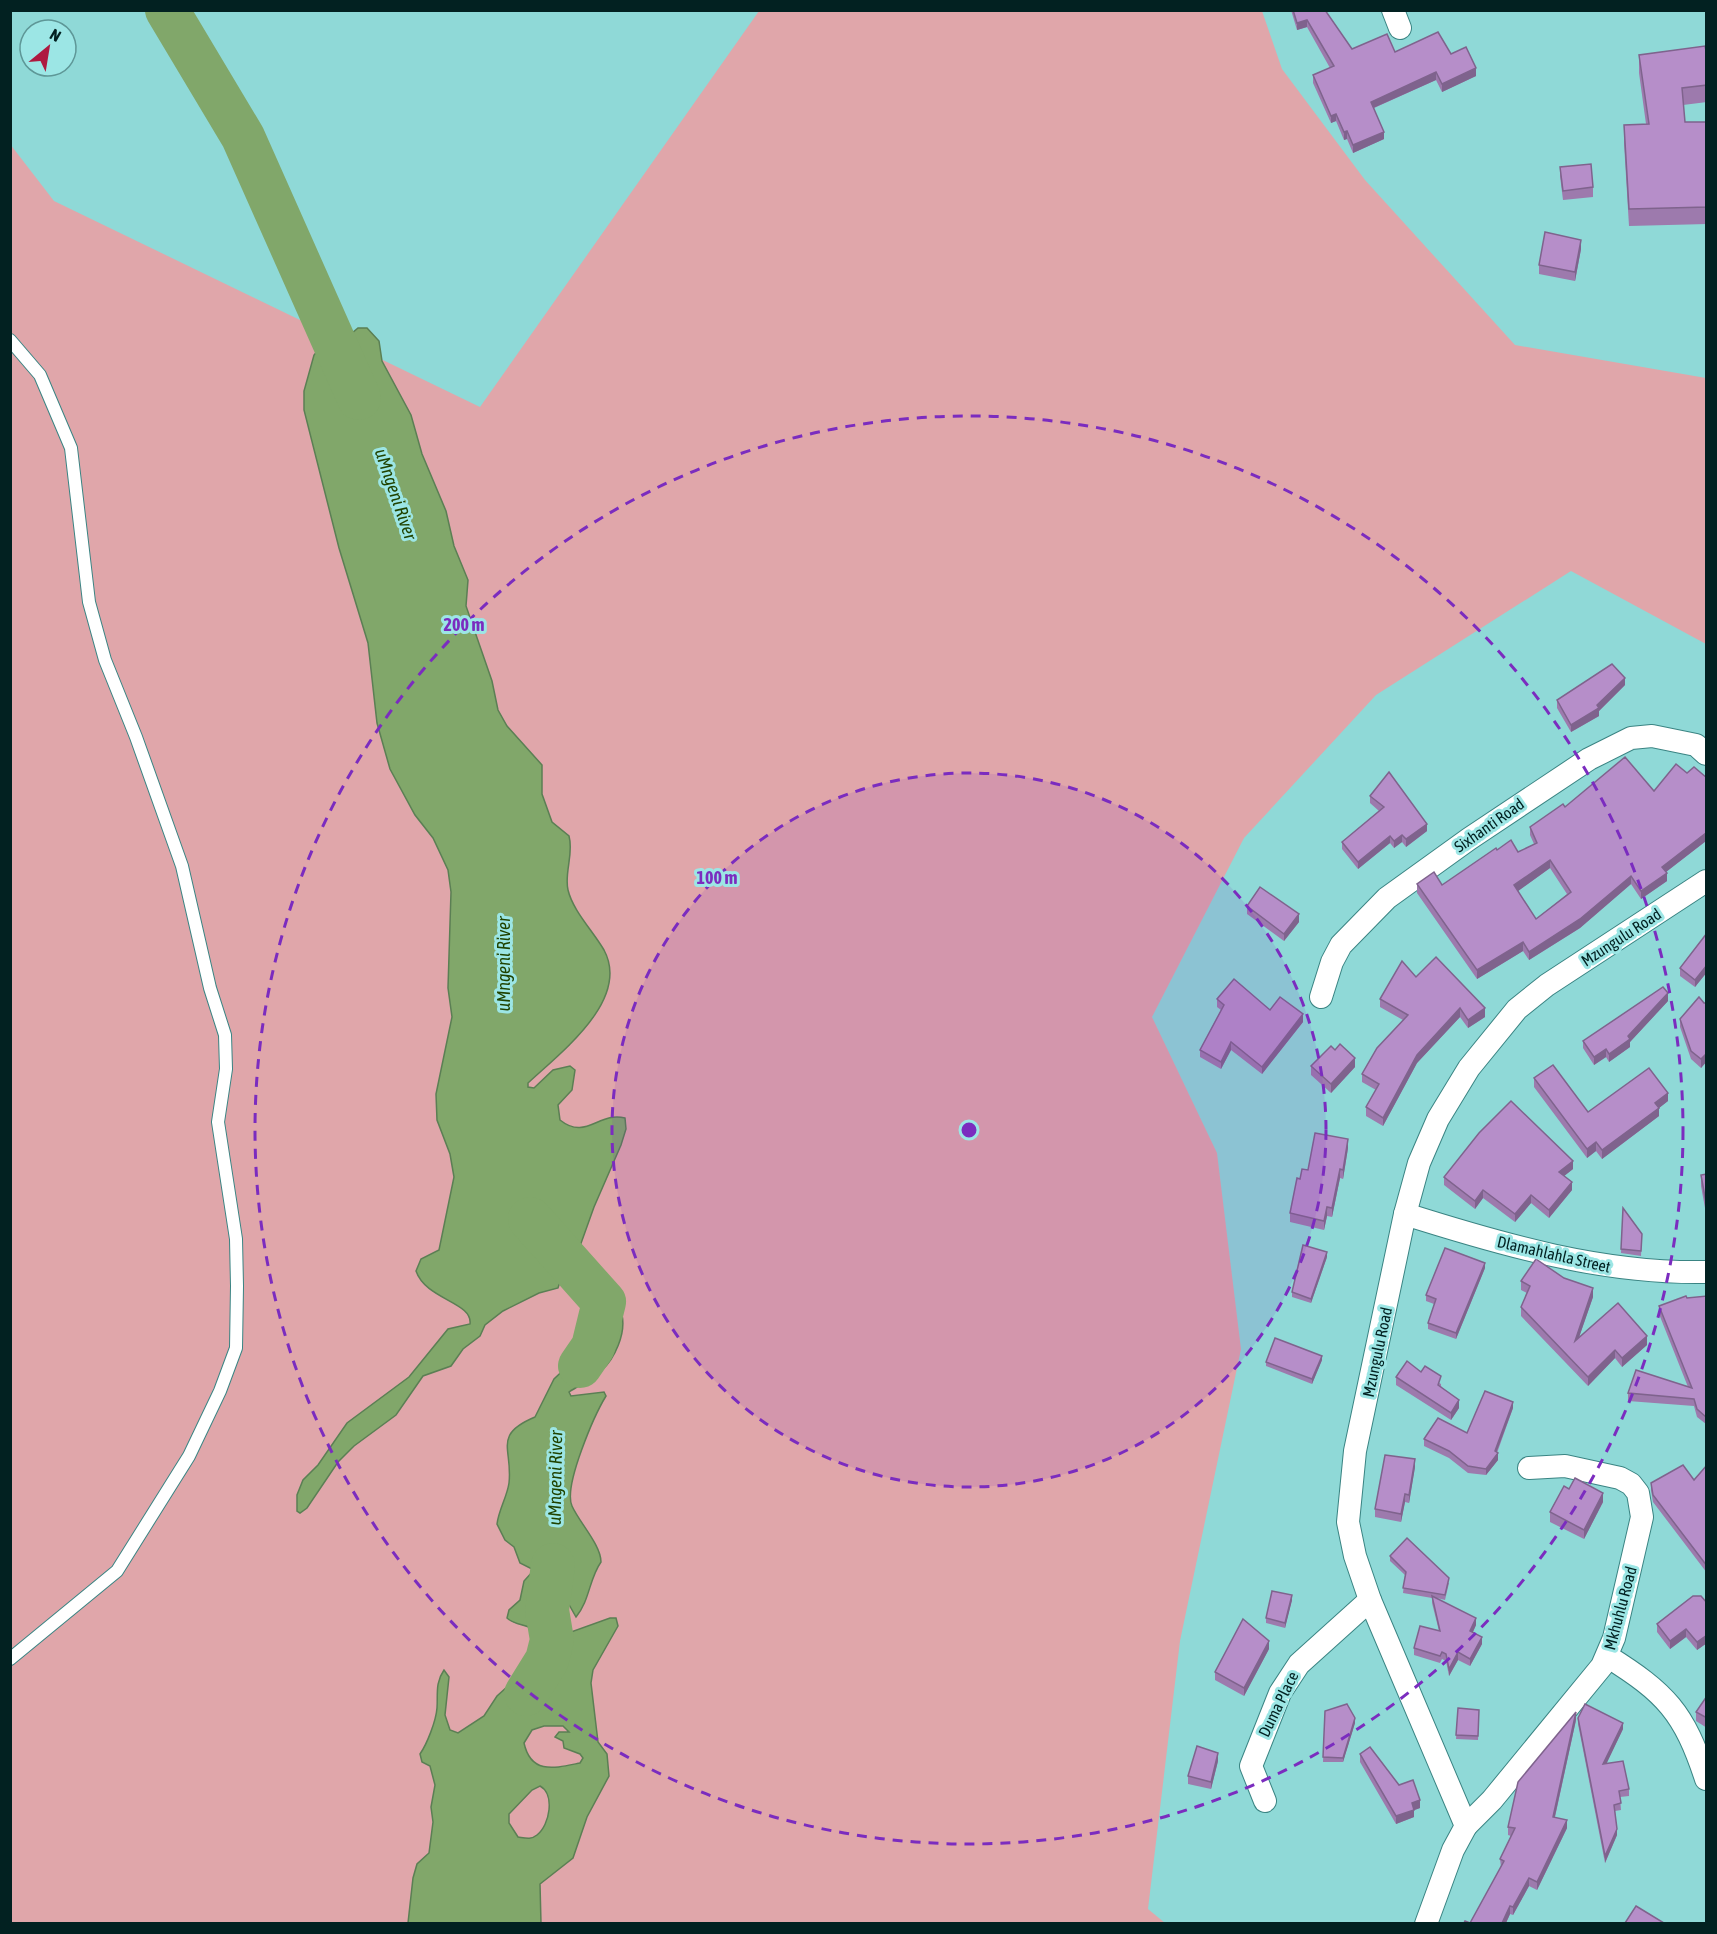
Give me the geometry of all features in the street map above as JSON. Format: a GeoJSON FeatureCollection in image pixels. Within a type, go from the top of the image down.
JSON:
{"type":"FeatureCollection","features":[{"type":"Feature","properties":{"kind":"street","name":"Sixhanti Road"},"geometry":{"type":"LineString","coordinates":[[1321,997],[1332,962],[1341,945],[1387,898],[1468,838],[1589,759],[1631,738],[1652,736],[1696,745],[1707,754]]}},
{"type":"Feature","properties":{"kind":"street","name":"Mzungulu Road"},"geometry":{"type":"LineString","coordinates":[[1467,1826],[1370,1600],[1355,1556],[1348,1522],[1356,1451],[1405,1214],[1419,1163],[1453,1092],[1483,1048],[1517,1009],[1547,985],[1707,881]]}},
{"type":"Feature","properties":{"kind":"street","name":"Dlamahlahla Street"},"geometry":{"type":"LineString","coordinates":[[1405,1214],[1470,1234],[1613,1268],[1707,1272]]}},
{"type":"Feature","properties":{"kind":"street","name":"Mkhuhlu Road"},"geometry":{"type":"LineString","coordinates":[[1467,1826],[1492,1800],[1581,1693],[1607,1656],[1614,1638],[1642,1517],[1638,1493],[1631,1484],[1620,1478],[1565,1466],[1529,1468]]}},
{"type":"Feature","properties":{"kind":"street","name":"Duma Place"},"geometry":{"type":"LineString","coordinates":[[1265,1801],[1251,1766],[1280,1693],[1299,1664],[1370,1600]]}},
{"type":"Feature","properties":{"kind":"street"},"geometry":{"type":"LineString","coordinates":[[1607,1656],[1648,1682],[1680,1717],[1697,1750],[1707,1779]]}},
{"type":"Feature","properties":{"kind":"street"},"geometry":{"type":"LineString","coordinates":[[1426,1923],[1454,1850],[1467,1826]]}},
{"type":"Feature","properties":{"kind":"lane"},"geometry":{"type":"LineString","coordinates":[[10,340],[40,375],[71,448],[89,602],[105,660],[136,737],[182,866],[210,988],[225,1035],[226,1069],[218,1122],[236,1239],[237,1286],[236,1348],[220,1390],[189,1456],[117,1571],[10,1659]]}},
{"type":"Feature","properties":{"kind":"shaded area"},"geometry":{"type":"Polygon","coordinates":[[[759,11],[1262,11],[1282,69],[1365,180],[1515,345],[1706,378],[1706,644],[1571,571],[1376,695],[1244,838],[1152,1017],[1217,1153],[1241,1349],[1180,1641],[1148,1909],[1165,1923],[11,1923],[10,144],[54,201],[480,407],[759,11]]]}},
{"type":"Feature","properties":{"kind":"water"},"geometry":{"type":"Polygon","coordinates":[[[358,328],[367,328],[379,341],[382,361],[411,415],[422,454],[446,511],[454,546],[468,580],[466,606],[492,681],[498,710],[507,726],[542,765],[542,794],[552,822],[569,836],[568,890],[579,913],[604,950],[610,969],[608,988],[588,1024],[528,1083],[528,1087],[534,1088],[553,1070],[570,1066],[575,1070],[572,1090],[558,1105],[560,1120],[577,1128],[608,1118],[625,1118],[626,1129],[579,1249],[563,1272],[558,1288],[539,1293],[503,1311],[485,1325],[480,1336],[463,1349],[451,1366],[423,1376],[396,1415],[354,1446],[338,1462],[307,1508],[300,1513],[297,1511],[297,1495],[303,1480],[318,1465],[347,1423],[409,1377],[448,1329],[470,1324],[469,1317],[464,1311],[429,1288],[421,1281],[416,1271],[421,1259],[439,1250],[454,1177],[450,1154],[437,1120],[436,1094],[452,1017],[448,988],[451,892],[448,870],[433,838],[415,815],[390,769],[377,723],[368,643],[339,548],[304,410],[304,391],[314,355],[321,347],[345,339],[358,328]]]}},
{"type":"Feature","properties":{"kind":"water"},"geometry":{"type":"Polygon","coordinates":[[[614,1310],[622,1315],[623,1322],[621,1337],[615,1353],[606,1366],[590,1380],[569,1392],[571,1396],[604,1392],[606,1396],[582,1450],[570,1496],[575,1512],[594,1541],[601,1562],[584,1604],[576,1617],[567,1601],[554,1611],[546,1628],[535,1630],[507,1618],[509,1610],[520,1600],[524,1581],[534,1570],[520,1563],[514,1547],[505,1540],[497,1524],[509,1483],[507,1444],[513,1430],[535,1417],[554,1379],[588,1347],[592,1324],[602,1311],[614,1310]]]}},
{"type":"Feature","properties":{"kind":"water"},"geometry":{"type":"Polygon","coordinates":[[[610,1618],[616,1618],[618,1626],[593,1670],[591,1683],[598,1742],[607,1754],[609,1776],[587,1817],[573,1858],[540,1884],[541,1923],[408,1923],[413,1878],[417,1864],[429,1853],[433,1822],[431,1807],[435,1785],[430,1766],[422,1762],[420,1754],[435,1719],[441,1675],[444,1670],[449,1677],[445,1715],[450,1730],[458,1733],[484,1716],[497,1696],[528,1668],[543,1642],[610,1618]],[[544,1726],[532,1730],[524,1743],[527,1753],[538,1765],[553,1767],[580,1763],[583,1758],[580,1754],[564,1748],[563,1741],[555,1737],[559,1732],[569,1732],[563,1726],[544,1726]],[[540,1786],[532,1790],[509,1814],[509,1823],[518,1837],[535,1837],[545,1824],[549,1802],[545,1790],[540,1786]]]}},
{"type":"Feature","properties":{"kind":"building"},"geometry":{"type":"Polygon","coordinates":[[[1293,10],[1325,10],[1352,49],[1387,34],[1395,52],[1438,32],[1451,54],[1466,47],[1476,68],[1442,84],[1436,72],[1371,102],[1384,132],[1353,145],[1336,114],[1331,116],[1313,75],[1334,66],[1307,20],[1297,23],[1293,10]]]}},
{"type":"Feature","properties":{"kind":"building"},"geometry":{"type":"Polygon","coordinates":[[[1705,46],[1707,85],[1682,88],[1685,122],[1707,122],[1707,207],[1629,209],[1624,125],[1649,124],[1639,55],[1705,46]]]}},
{"type":"Feature","properties":{"kind":"building"},"geometry":{"type":"Polygon","coordinates":[[[1591,164],[1593,187],[1563,191],[1560,167],[1591,164]]]}},
{"type":"Feature","properties":{"kind":"building"},"geometry":{"type":"Polygon","coordinates":[[[1545,232],[1581,240],[1575,272],[1539,265],[1545,232]]]}},
{"type":"Feature","properties":{"kind":"building"},"geometry":{"type":"Polygon","coordinates":[[[1612,664],[1625,678],[1597,705],[1599,708],[1571,725],[1557,700],[1612,664]]]}},
{"type":"Feature","properties":{"kind":"building"},"geometry":{"type":"Polygon","coordinates":[[[1625,757],[1654,791],[1676,764],[1687,773],[1694,767],[1707,778],[1707,833],[1662,867],[1667,873],[1641,891],[1631,876],[1580,919],[1529,952],[1523,942],[1477,970],[1417,884],[1434,872],[1442,885],[1511,840],[1518,852],[1537,843],[1530,827],[1563,804],[1565,807],[1625,757]],[[1550,860],[1514,885],[1536,919],[1571,892],[1550,860]]]}},
{"type":"Feature","properties":{"kind":"building"},"geometry":{"type":"Polygon","coordinates":[[[1389,772],[1427,824],[1406,839],[1402,835],[1394,841],[1390,836],[1358,862],[1342,842],[1384,807],[1370,796],[1389,772]]]}},
{"type":"Feature","properties":{"kind":"building"},"geometry":{"type":"Polygon","coordinates":[[[1260,887],[1299,914],[1284,934],[1247,906],[1260,887]]]}},
{"type":"Feature","properties":{"kind":"building"},"geometry":{"type":"Polygon","coordinates":[[[1707,933],[1707,965],[1695,980],[1680,968],[1707,933]]]}},
{"type":"Feature","properties":{"kind":"building"},"geometry":{"type":"Polygon","coordinates":[[[1436,957],[1485,1008],[1468,1020],[1460,1008],[1417,1055],[1383,1118],[1366,1107],[1379,1084],[1362,1074],[1377,1048],[1408,1015],[1380,999],[1402,961],[1416,977],[1436,957]]]}},
{"type":"Feature","properties":{"kind":"building"},"geometry":{"type":"Polygon","coordinates":[[[1234,979],[1270,1010],[1280,997],[1303,1014],[1262,1067],[1231,1042],[1221,1062],[1200,1050],[1224,1005],[1217,999],[1234,979]]]}},
{"type":"Feature","properties":{"kind":"building"},"geometry":{"type":"Polygon","coordinates":[[[1663,987],[1668,993],[1628,1036],[1630,1039],[1609,1054],[1606,1049],[1594,1057],[1583,1041],[1663,987]]]}},
{"type":"Feature","properties":{"kind":"building"},"geometry":{"type":"Polygon","coordinates":[[[1699,997],[1707,1003],[1707,1053],[1701,1059],[1691,1051],[1680,1019],[1699,997]]]}},
{"type":"Feature","properties":{"kind":"building"},"geometry":{"type":"Polygon","coordinates":[[[1340,1044],[1355,1058],[1331,1084],[1311,1066],[1331,1046],[1335,1050],[1340,1044]]]}},
{"type":"Feature","properties":{"kind":"building"},"geometry":{"type":"Polygon","coordinates":[[[1553,1065],[1588,1112],[1649,1068],[1668,1093],[1655,1103],[1659,1108],[1602,1150],[1596,1142],[1587,1149],[1534,1078],[1553,1065]]]}},
{"type":"Feature","properties":{"kind":"building"},"geometry":{"type":"Polygon","coordinates":[[[1511,1101],[1573,1161],[1559,1172],[1572,1182],[1549,1210],[1531,1195],[1515,1214],[1483,1190],[1475,1201],[1444,1177],[1479,1133],[1511,1101]]]}},
{"type":"Feature","properties":{"kind":"building"},"geometry":{"type":"Polygon","coordinates":[[[1315,1133],[1348,1139],[1343,1170],[1340,1169],[1332,1208],[1327,1207],[1324,1221],[1290,1213],[1297,1178],[1300,1179],[1302,1169],[1308,1170],[1315,1133]]]}},
{"type":"Feature","properties":{"kind":"building"},"geometry":{"type":"Polygon","coordinates":[[[1707,1174],[1707,1208],[1701,1175],[1707,1174]]]}},
{"type":"Feature","properties":{"kind":"building"},"geometry":{"type":"Polygon","coordinates":[[[1623,1208],[1642,1234],[1641,1251],[1621,1249],[1623,1208]]]}},
{"type":"Feature","properties":{"kind":"building"},"geometry":{"type":"Polygon","coordinates":[[[1303,1245],[1327,1252],[1311,1299],[1292,1292],[1303,1245]]]}},
{"type":"Feature","properties":{"kind":"building"},"geometry":{"type":"Polygon","coordinates":[[[1445,1248],[1485,1263],[1456,1333],[1428,1323],[1436,1299],[1426,1295],[1445,1248]]]}},
{"type":"Feature","properties":{"kind":"building"},"geometry":{"type":"Polygon","coordinates":[[[1536,1259],[1564,1278],[1593,1288],[1575,1341],[1618,1303],[1647,1336],[1622,1358],[1615,1350],[1588,1377],[1521,1307],[1530,1286],[1521,1281],[1536,1259]]]}},
{"type":"Feature","properties":{"kind":"building"},"geometry":{"type":"Polygon","coordinates":[[[1686,1296],[1687,1298],[1707,1296],[1706,1417],[1697,1409],[1694,1399],[1628,1393],[1636,1370],[1692,1388],[1659,1306],[1686,1296]]]}},
{"type":"Feature","properties":{"kind":"building"},"geometry":{"type":"Polygon","coordinates":[[[1275,1338],[1322,1356],[1312,1379],[1266,1362],[1275,1338]]]}},
{"type":"Feature","properties":{"kind":"building"},"geometry":{"type":"Polygon","coordinates":[[[1407,1361],[1421,1372],[1425,1366],[1441,1376],[1438,1385],[1459,1400],[1451,1413],[1396,1377],[1407,1361]]]}},
{"type":"Feature","properties":{"kind":"building"},"geometry":{"type":"Polygon","coordinates":[[[1485,1391],[1513,1402],[1495,1451],[1498,1453],[1486,1469],[1468,1466],[1449,1451],[1424,1439],[1438,1418],[1467,1433],[1485,1391]]]}},
{"type":"Feature","properties":{"kind":"building"},"geometry":{"type":"Polygon","coordinates":[[[1385,1455],[1415,1459],[1409,1495],[1405,1494],[1401,1514],[1375,1509],[1385,1455]]]}},
{"type":"Feature","properties":{"kind":"building"},"geometry":{"type":"Polygon","coordinates":[[[1683,1465],[1694,1480],[1707,1465],[1707,1566],[1653,1495],[1651,1483],[1683,1465]]]}},
{"type":"Feature","properties":{"kind":"building"},"geometry":{"type":"Polygon","coordinates":[[[1575,1478],[1603,1493],[1584,1530],[1550,1512],[1564,1486],[1569,1489],[1575,1478]]]}},
{"type":"Feature","properties":{"kind":"building"},"geometry":{"type":"Polygon","coordinates":[[[1407,1538],[1449,1578],[1445,1595],[1403,1588],[1406,1572],[1390,1556],[1407,1538]]]}},
{"type":"Feature","properties":{"kind":"building"},"geometry":{"type":"Polygon","coordinates":[[[1272,1591],[1292,1595],[1285,1623],[1266,1618],[1272,1591]]]}},
{"type":"Feature","properties":{"kind":"building"},"geometry":{"type":"Polygon","coordinates":[[[1432,1596],[1476,1618],[1470,1631],[1482,1637],[1470,1659],[1458,1652],[1449,1669],[1446,1654],[1442,1652],[1440,1656],[1414,1648],[1420,1626],[1440,1631],[1432,1596]]]}},
{"type":"Feature","properties":{"kind":"building"},"geometry":{"type":"Polygon","coordinates":[[[1693,1596],[1701,1596],[1707,1603],[1707,1635],[1697,1642],[1686,1629],[1670,1641],[1657,1624],[1693,1596]]]}},
{"type":"Feature","properties":{"kind":"building"},"geometry":{"type":"Polygon","coordinates":[[[1243,1619],[1269,1641],[1244,1688],[1215,1672],[1243,1619]]]}},
{"type":"Feature","properties":{"kind":"building"},"geometry":{"type":"Polygon","coordinates":[[[1707,1696],[1707,1718],[1696,1712],[1707,1696]]]}},
{"type":"Feature","properties":{"kind":"building"},"geometry":{"type":"Polygon","coordinates":[[[1347,1704],[1355,1718],[1343,1758],[1323,1757],[1325,1711],[1347,1704]]]}},
{"type":"Feature","properties":{"kind":"building"},"geometry":{"type":"Polygon","coordinates":[[[1585,1704],[1623,1723],[1603,1764],[1623,1761],[1629,1789],[1619,1791],[1621,1803],[1614,1805],[1617,1829],[1605,1856],[1578,1718],[1585,1704]]]}},
{"type":"Feature","properties":{"kind":"building"},"geometry":{"type":"Polygon","coordinates":[[[1458,1708],[1479,1710],[1478,1736],[1456,1735],[1458,1708]]]}},
{"type":"Feature","properties":{"kind":"building"},"geometry":{"type":"Polygon","coordinates":[[[1576,1712],[1553,1817],[1567,1820],[1537,1882],[1529,1878],[1513,1907],[1510,1906],[1502,1923],[1470,1923],[1504,1861],[1500,1859],[1515,1828],[1508,1827],[1518,1782],[1576,1712]]]}},
{"type":"Feature","properties":{"kind":"building"},"geometry":{"type":"Polygon","coordinates":[[[1197,1746],[1218,1753],[1211,1782],[1188,1776],[1197,1746]]]}},
{"type":"Feature","properties":{"kind":"building"},"geometry":{"type":"Polygon","coordinates":[[[1370,1747],[1399,1785],[1413,1780],[1420,1800],[1412,1803],[1414,1810],[1396,1816],[1360,1754],[1370,1747]]]}},
{"type":"Feature","properties":{"kind":"building"},"geometry":{"type":"Polygon","coordinates":[[[1636,1906],[1664,1923],[1625,1923],[1636,1906]]]}},
{"type":"Feature","properties":{"kind":"waterway","name":"uMngeni River"},"geometry":{"type":"LineString","coordinates":[[167,10],[243,137],[359,398]]}},
{"type":"Feature","properties":{"kind":"waterway","name":"uMngeni River"},"geometry":{"type":"LineString","coordinates":[[530,1219],[604,1302],[593,1347],[580,1366]]}},
{"type":"Feature","properties":{"kind":"waterway","name":"uMngeni River"},"geometry":{"type":"LineString","coordinates":[[526,1694],[547,1660],[552,1640],[547,1610],[553,1565]]}}]}
